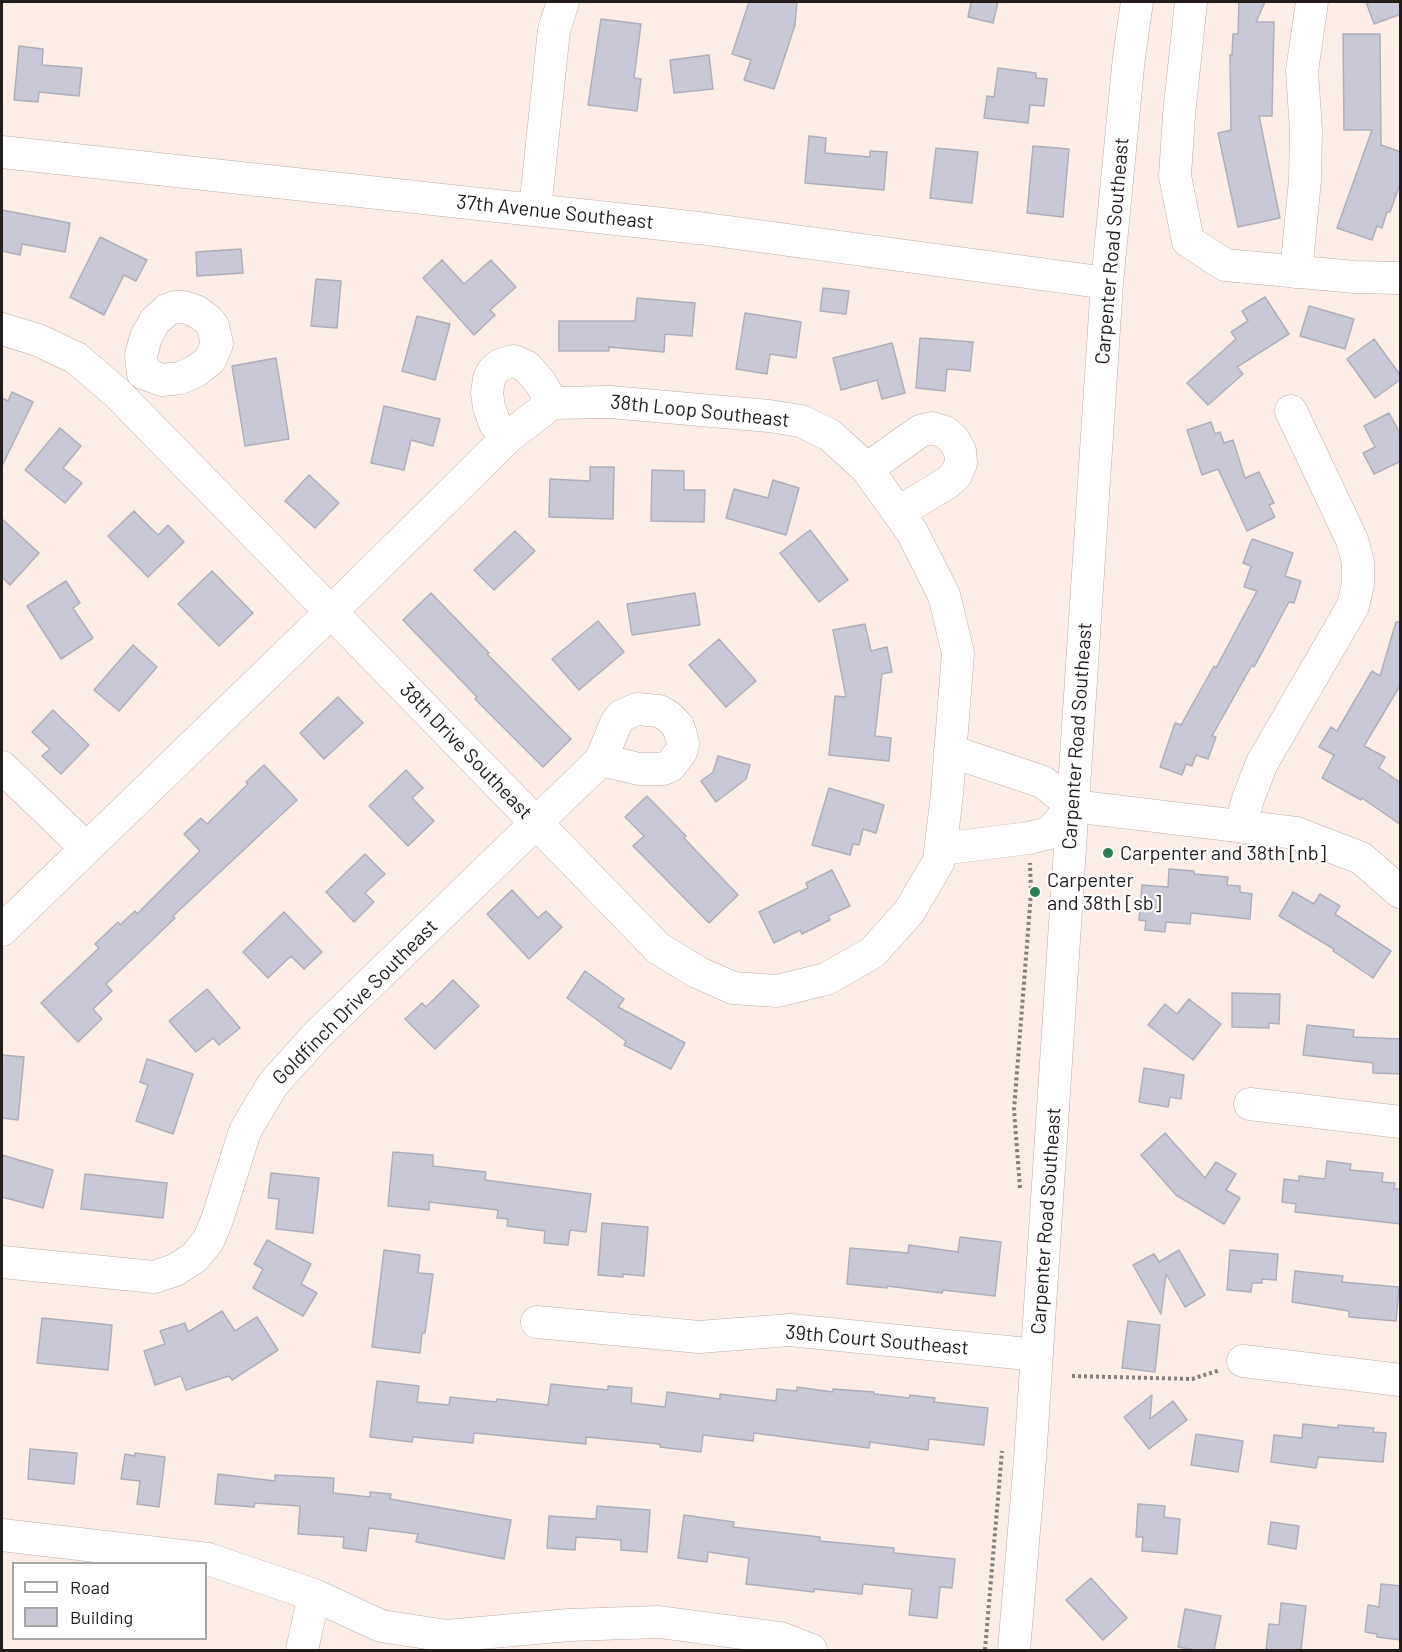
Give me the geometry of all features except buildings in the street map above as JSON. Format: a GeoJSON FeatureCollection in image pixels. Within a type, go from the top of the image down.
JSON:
{"type":"FeatureCollection","features":[{"type":"Feature","properties":{"kind":"street"},"geometry":{"type":"LineString","coordinates":[[535,210],[554,30],[563,2]]}},
{"type":"Feature","properties":{"kind":"street","name":"Carpenter Road Southeast"},"geometry":{"type":"LineString","coordinates":[[1014,1650],[1037,1355],[1107,283],[1129,57],[1137,2]]}},
{"type":"Feature","properties":{"kind":"street"},"geometry":{"type":"LineString","coordinates":[[1191,2],[1175,176],[1188,241],[1225,265],[1355,277],[1401,278]]}},
{"type":"Feature","properties":{"kind":"street"},"geometry":{"type":"LineString","coordinates":[[1296,272],[1305,180],[1306,130],[1302,71],[1312,2]]}},
{"type":"Feature","properties":{"kind":"street","name":"37th Avenue Southeast"},"geometry":{"type":"LineString","coordinates":[[2,152],[699,228],[1107,283]]}},
{"type":"Feature","properties":{"kind":"street","name":"38th Drive Southeast"},"geometry":{"type":"LineString","coordinates":[[2,329],[38,340],[76,358],[117,393],[658,948],[698,972],[733,988],[777,991],[825,979],[872,953],[909,912],[939,861],[950,751]]}},
{"type":"Feature","properties":{"kind":"street"},"geometry":{"type":"LineString","coordinates":[[2,930],[331,612],[507,438],[552,402],[540,382],[527,367],[514,361],[500,365],[493,371],[487,393],[495,424],[507,438]]}},
{"type":"Feature","properties":{"kind":"street"},"geometry":{"type":"LineString","coordinates":[[117,393],[143,373]]}},
{"type":"Feature","properties":{"kind":"street","name":"38th Loop Southeast"},"geometry":{"type":"LineString","coordinates":[[552,402],[610,402],[769,416],[801,421],[830,435],[867,469],[899,512],[912,532],[944,595],[958,653],[950,751]]}},
{"type":"Feature","properties":{"kind":"street"},"geometry":{"type":"LineString","coordinates":[[1241,825],[1262,763],[1353,606],[1358,584],[1358,562],[1352,540],[1291,411]]}},
{"type":"Feature","properties":{"kind":"street"},"geometry":{"type":"LineString","coordinates":[[867,469],[920,430],[933,428],[945,432],[954,440],[960,451],[961,463],[956,475],[947,483],[899,512]]}},
{"type":"Feature","properties":{"kind":"street"},"geometry":{"type":"LineString","coordinates":[[950,751],[1043,782],[1073,806],[1296,833],[1361,858],[1401,892]]}},
{"type":"Feature","properties":{"kind":"street","name":"Goldfinch Drive Southeast"},"geometry":{"type":"LineString","coordinates":[[2,1262],[154,1277],[175,1270],[194,1258],[208,1241],[217,1220],[245,1131],[273,1084],[318,1034],[601,760]]}},
{"type":"Feature","properties":{"kind":"street"},"geometry":{"type":"LineString","coordinates":[[2,767],[86,848]]}},
{"type":"Feature","properties":{"kind":"street"},"geometry":{"type":"LineString","coordinates":[[941,849],[1029,838],[1049,832],[1073,806]]}},
{"type":"Feature","properties":{"kind":"street"},"geometry":{"type":"LineString","coordinates":[[1250,1104],[1401,1122]]}},
{"type":"Feature","properties":{"kind":"street","name":"39th Court Southeast"},"geometry":{"type":"LineString","coordinates":[[537,1322],[699,1337],[790,1330],[1037,1355]]}},
{"type":"Feature","properties":{"kind":"street"},"geometry":{"type":"LineString","coordinates":[[1243,1361],[1401,1380]]}},
{"type":"Feature","properties":{"kind":"street"},"geometry":{"type":"LineString","coordinates":[[2,1535],[208,1560],[314,1595],[381,1626],[447,1636],[569,1625],[659,1622],[780,1638],[811,1650]]}},
{"type":"Feature","properties":{"kind":"street"},"geometry":{"type":"LineString","coordinates":[[302,1650],[314,1595]]}},
{"type":"Feature","properties":{"kind":"path"},"geometry":{"type":"LineString","coordinates":[[1019,1197],[1020,1174],[1014,1110],[1031,893],[1030,855]]}},
{"type":"Feature","properties":{"kind":"path"},"geometry":{"type":"LineString","coordinates":[[1072,1376],[1192,1379],[1243,1361]]}},
{"type":"Feature","properties":{"kind":"path"},"geometry":{"type":"LineString","coordinates":[[985,1650],[1003,1441]]}},
{"type":"Feature","properties":{"kind":"place","name":"Carpenter and 38th [nb]"},"geometry":{"type":"Point","coordinates":[1108,853]}},
{"type":"Feature","properties":{"kind":"place","name":"Carpenter and 38th [sb]"},"geometry":{"type":"Point","coordinates":[1035,892]}}]}
